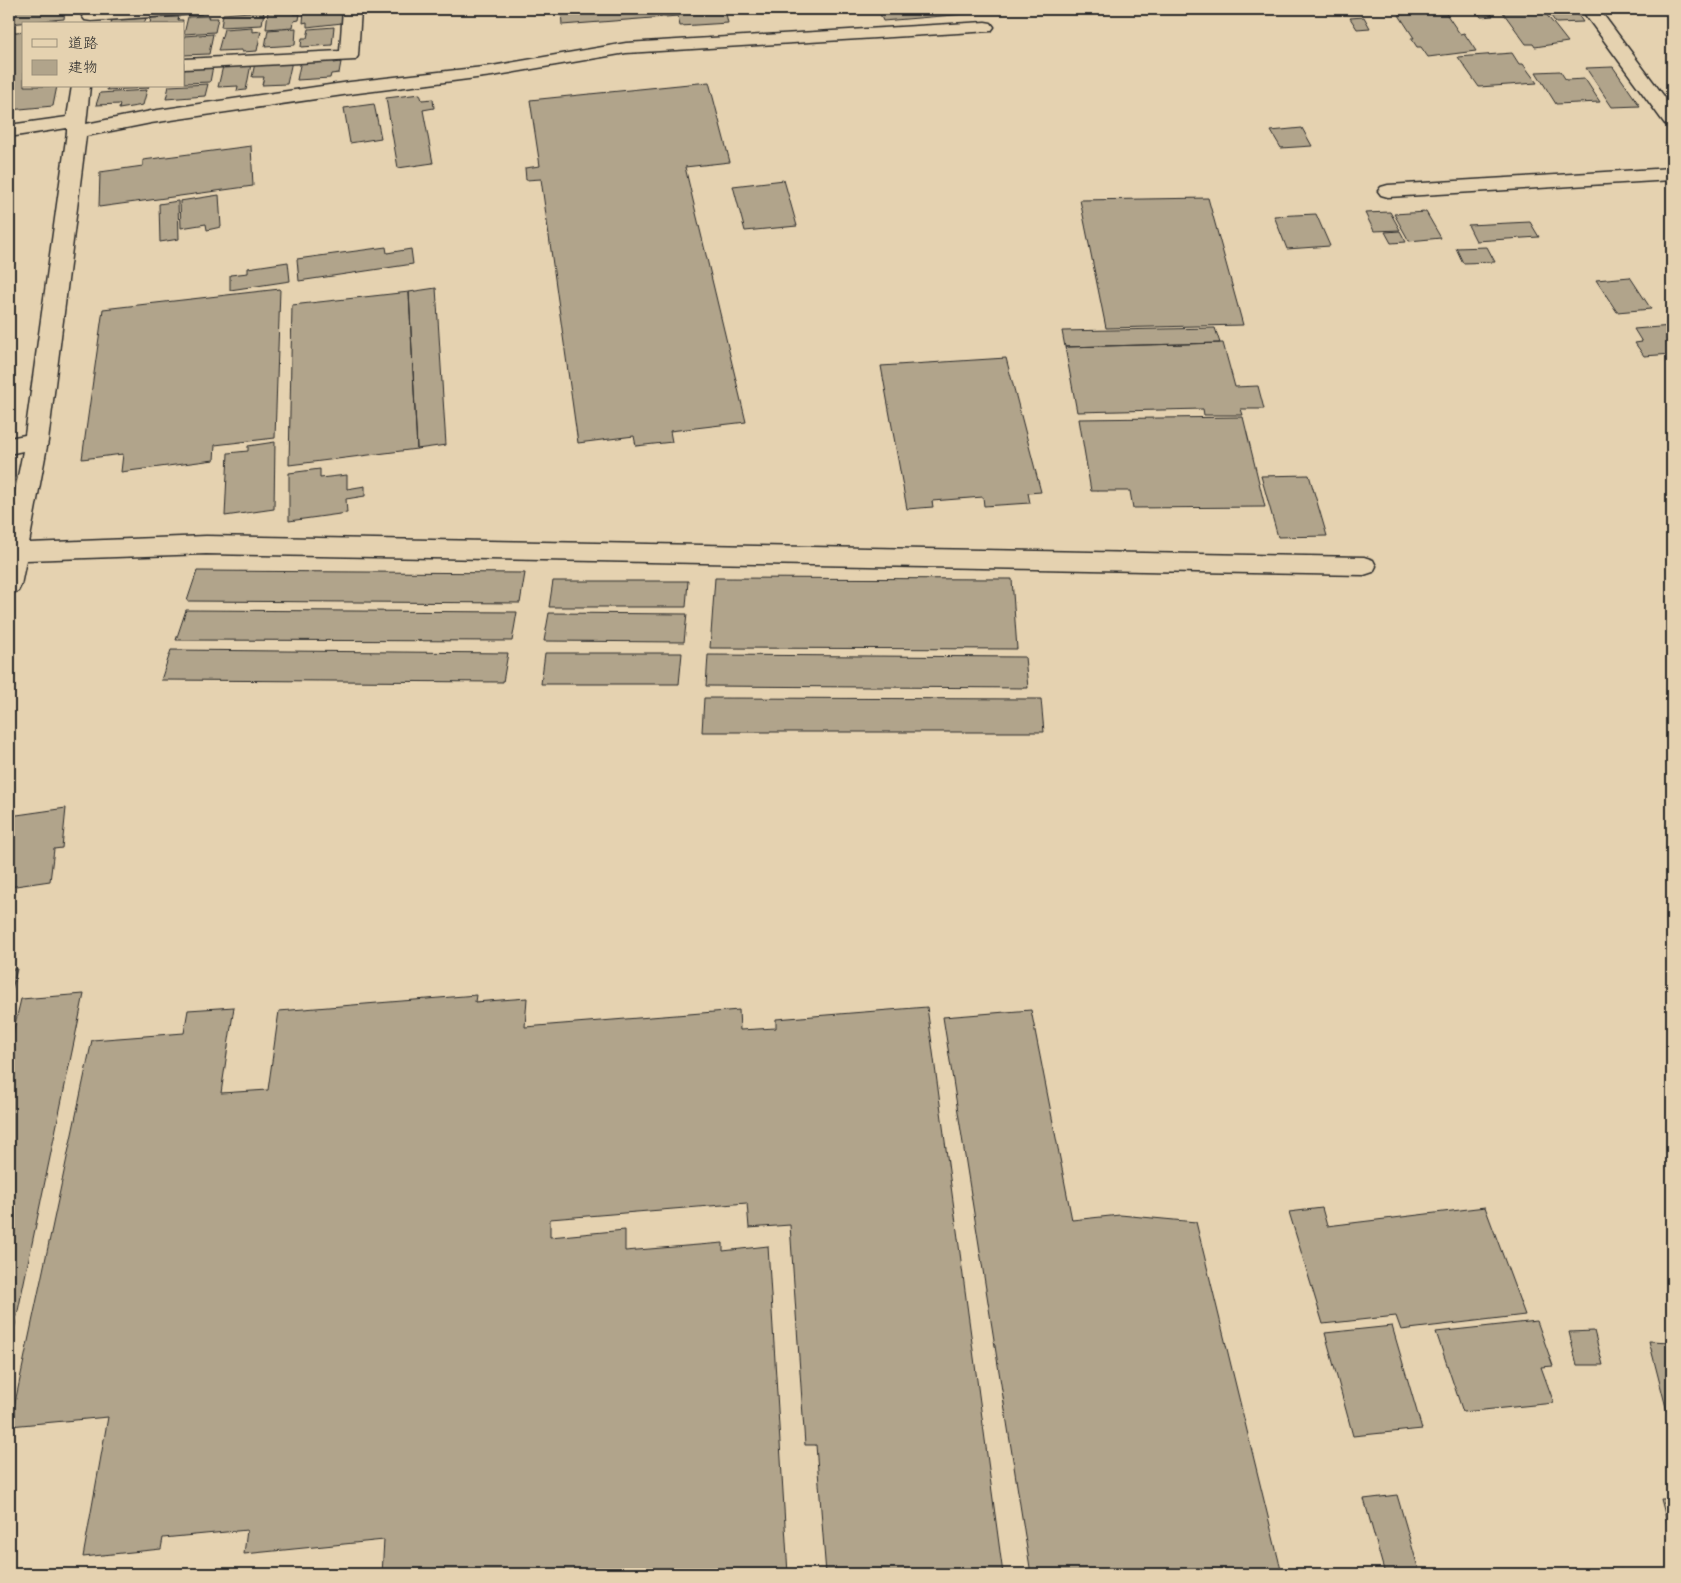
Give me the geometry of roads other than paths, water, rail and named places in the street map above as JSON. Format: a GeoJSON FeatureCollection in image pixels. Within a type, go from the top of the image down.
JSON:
{"type":"FeatureCollection","features":[{"type":"Feature","properties":{"kind":"street"},"geometry":{"type":"LineString","coordinates":[[91,16],[195,9]]}},
{"type":"Feature","properties":{"kind":"street"},"geometry":{"type":"LineString","coordinates":[[350,88],[349,56],[352,9]]}},
{"type":"Feature","properties":{"kind":"street"},"geometry":{"type":"LineString","coordinates":[[1590,9],[1672,120]]}},
{"type":"Feature","properties":{"kind":"street"},"geometry":{"type":"LineString","coordinates":[[9,131],[77,126],[350,88],[492,72],[626,48],[985,27]]}},
{"type":"Feature","properties":{"kind":"street"},"geometry":{"type":"LineString","coordinates":[[185,64],[349,56]]}},
{"type":"Feature","properties":{"kind":"street"},"geometry":{"type":"LineString","coordinates":[[9,584],[36,441],[81,88]]}},
{"type":"Feature","properties":{"kind":"street"},"geometry":{"type":"LineString","coordinates":[[1388,191],[1672,174]]}},
{"type":"Feature","properties":{"kind":"street"},"geometry":{"type":"LineString","coordinates":[[9,446],[36,441]]}},
{"type":"Feature","properties":{"kind":"street"},"geometry":{"type":"LineString","coordinates":[[16,552],[206,545],[1364,566]]}}]}
